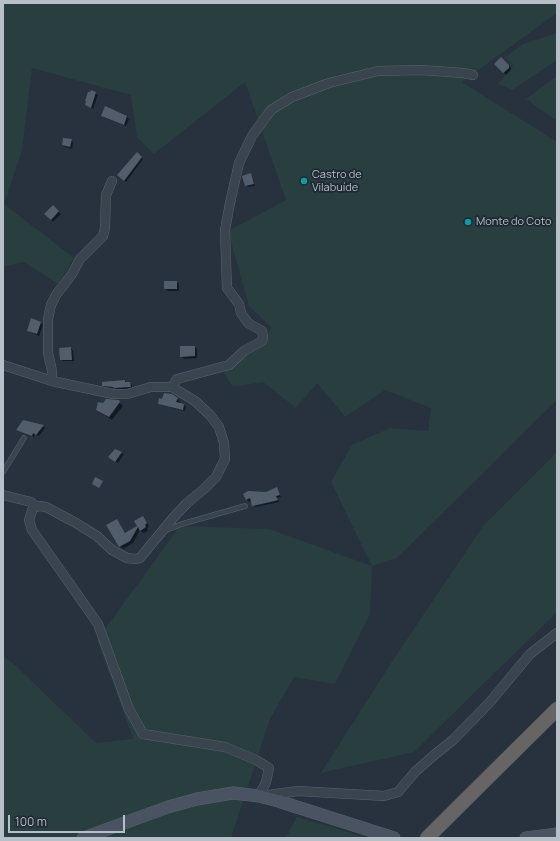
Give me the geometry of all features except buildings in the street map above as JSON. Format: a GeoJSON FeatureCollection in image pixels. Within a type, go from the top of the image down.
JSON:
{"type":"FeatureCollection","features":[{"type":"Feature","properties":{"kind":"highway"},"geometry":{"type":"LineString","coordinates":[[427,838],[557,709]]}},
{"type":"Feature","properties":{"kind":"main road"},"geometry":{"type":"LineString","coordinates":[[83,838],[147,814],[198,799],[234,793],[259,796],[394,838]]}},
{"type":"Feature","properties":{"kind":"main road"},"geometry":{"type":"LineString","coordinates":[[526,838],[557,834]]}},
{"type":"Feature","properties":{"kind":"street"},"geometry":{"type":"LineString","coordinates":[[172,387],[177,379],[229,365],[244,351],[262,341],[262,331],[248,323],[240,313],[239,304],[227,288],[225,230],[239,163],[252,136],[271,110],[292,96],[329,83],[378,71],[421,70],[473,75]]}},
{"type":"Feature","properties":{"kind":"street"},"geometry":{"type":"LineString","coordinates":[[52,381],[52,371],[48,353],[48,319],[51,305],[56,295],[72,274],[80,259],[103,236],[105,228],[106,195],[112,181]]}},
{"type":"Feature","properties":{"kind":"street"},"geometry":{"type":"LineString","coordinates":[[3,365],[52,381],[113,394],[127,394],[150,387],[172,387],[195,401],[210,415],[219,427],[224,443],[224,459],[216,477],[187,503],[159,533],[146,553],[140,558],[127,558],[112,550],[96,536],[54,510],[36,506],[31,502],[3,495]]}},
{"type":"Feature","properties":{"kind":"street"},"geometry":{"type":"LineString","coordinates":[[36,506],[33,508],[29,520],[32,530],[98,624],[129,709],[143,734],[225,747],[256,760],[269,768],[266,782],[259,796]]}},
{"type":"Feature","properties":{"kind":"street"},"geometry":{"type":"LineString","coordinates":[[259,796],[298,791],[384,796],[398,792],[415,772],[453,740],[485,707],[530,654],[557,633]]}},
{"type":"Feature","properties":{"kind":"lane"},"geometry":{"type":"LineString","coordinates":[[3,472],[24,438]]}},
{"type":"Feature","properties":{"kind":"lane"},"geometry":{"type":"LineString","coordinates":[[159,533],[182,524],[245,506]]}},
{"type":"Feature","properties":{"kind":"green space"},"geometry":{"type":"Polygon","coordinates":[[[3,3],[557,3],[557,13],[462,82],[557,142],[557,400],[397,558],[372,566],[331,482],[352,445],[390,428],[428,431],[431,408],[385,390],[345,417],[317,383],[296,408],[263,382],[233,387],[223,372],[243,355],[262,346],[271,327],[249,306],[228,231],[286,200],[245,82],[154,154],[137,137],[131,95],[32,68],[22,150],[4,204],[74,258],[58,284],[24,262],[3,267],[3,3]]]}},
{"type":"Feature","properties":{"kind":"green space"},"geometry":{"type":"Polygon","coordinates":[[[557,33],[557,60],[512,90],[498,84],[513,66],[505,57],[523,44],[557,33]]]}},
{"type":"Feature","properties":{"kind":"green space"},"geometry":{"type":"Polygon","coordinates":[[[557,76],[557,117],[554,119],[526,99],[557,76]]]}},
{"type":"Feature","properties":{"kind":"green space"},"geometry":{"type":"Polygon","coordinates":[[[557,452],[557,612],[414,752],[321,773],[391,663],[483,526],[557,452]]]}},
{"type":"Feature","properties":{"kind":"green space"},"geometry":{"type":"Polygon","coordinates":[[[180,526],[269,529],[372,566],[370,614],[335,684],[294,677],[270,719],[231,838],[3,838],[3,656],[15,665],[96,743],[133,739],[97,640],[180,526]]]}},
{"type":"Feature","properties":{"kind":"green space"},"geometry":{"type":"Polygon","coordinates":[[[297,817],[368,838],[286,838],[297,817]]]}},
{"type":"Feature","properties":{"kind":"place","name":"Castro de Vilabuíde"},"geometry":{"type":"Point","coordinates":[304,181]}},
{"type":"Feature","properties":{"kind":"place","name":"Monte do Coto"},"geometry":{"type":"Point","coordinates":[468,222]}}]}
